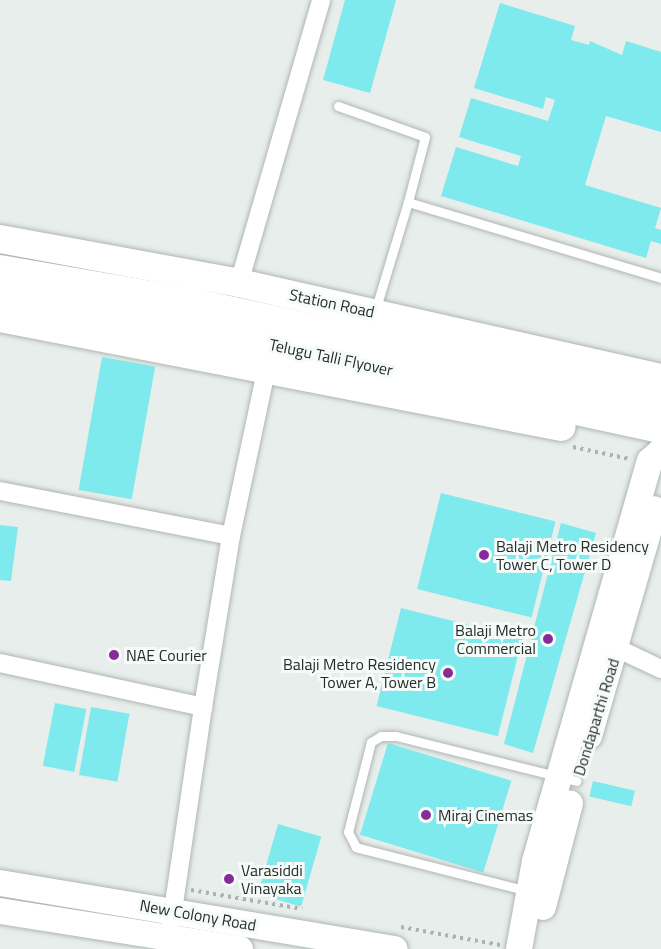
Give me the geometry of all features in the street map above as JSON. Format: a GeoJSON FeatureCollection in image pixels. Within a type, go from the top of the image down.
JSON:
{"type":"FeatureCollection","features":[{"type":"Feature","properties":{"kind":"main road","name":"Station Road"},"geometry":{"type":"LineString","coordinates":[[0,239],[239,283],[661,378]]}},
{"type":"Feature","properties":{"kind":"main road","name":"Telugu Talli Flyover"},"geometry":{"type":"LineString","coordinates":[[0,269],[196,303],[661,403]]}},
{"type":"Feature","properties":{"kind":"main road","name":"Telugu Talli Flyover"},"geometry":{"type":"LineString","coordinates":[[0,294],[193,328],[661,429]]}},
{"type":"Feature","properties":{"kind":"main road"},"geometry":{"type":"LineString","coordinates":[[0,318],[267,366],[661,446]]}},
{"type":"Feature","properties":{"kind":"main road"},"geometry":{"type":"LineString","coordinates":[[608,644],[650,461],[661,451]]}},
{"type":"Feature","properties":{"kind":"main road","name":"Dondaparthi Road"},"geometry":{"type":"LineString","coordinates":[[537,949],[537,893],[608,644],[661,486]]}},
{"type":"Feature","properties":{"kind":"main road","name":"New Colony Road"},"geometry":{"type":"LineString","coordinates":[[0,884],[175,899],[393,937]]}},
{"type":"Feature","properties":{"kind":"main road"},"geometry":{"type":"LineString","coordinates":[[512,947],[537,893]]}},
{"type":"Feature","properties":{"kind":"main road","name":"New Colony Road"},"geometry":{"type":"LineString","coordinates":[[0,911],[168,944],[240,949]]}},
{"type":"Feature","properties":{"kind":"street"},"geometry":{"type":"LineString","coordinates":[[239,283],[321,0]]}},
{"type":"Feature","properties":{"kind":"street"},"geometry":{"type":"LineString","coordinates":[[168,944],[231,536],[267,366]]}},
{"type":"Feature","properties":{"kind":"street"},"geometry":{"type":"LineString","coordinates":[[0,491],[231,536]]}},
{"type":"Feature","properties":{"kind":"street"},"geometry":{"type":"LineString","coordinates":[[608,644],[661,669]]}},
{"type":"Feature","properties":{"kind":"street"},"geometry":{"type":"LineString","coordinates":[[0,663],[203,707]]}},
{"type":"Feature","properties":{"kind":"lane"},"geometry":{"type":"LineString","coordinates":[[338,106],[425,137],[408,202],[374,312]]}},
{"type":"Feature","properties":{"kind":"lane"},"geometry":{"type":"LineString","coordinates":[[408,202],[661,278]]}},
{"type":"Feature","properties":{"kind":"lane"},"geometry":{"type":"LineString","coordinates":[[537,893],[356,847],[348,831],[368,750],[371,742],[381,736],[396,736],[568,779]]}},
{"type":"Feature","properties":{"kind":"path"},"geometry":{"type":"LineString","coordinates":[[632,470],[635,460]]}},
{"type":"Feature","properties":{"kind":"path"},"geometry":{"type":"LineString","coordinates":[[175,899],[311,910]]}},
{"type":"Feature","properties":{"kind":"path"},"geometry":{"type":"LineString","coordinates":[[393,937],[512,947]]}},
{"type":"Feature","properties":{"kind":"building"},"geometry":{"type":"Polygon","coordinates":[[[345,0],[396,0],[370,93],[323,80],[345,0]]]}},
{"type":"Feature","properties":{"kind":"building"},"geometry":{"type":"Polygon","coordinates":[[[500,3],[575,26],[571,40],[589,45],[590,41],[622,55],[626,41],[661,52],[661,132],[606,116],[585,185],[661,208],[655,228],[661,230],[661,244],[651,241],[646,258],[441,196],[456,147],[518,166],[521,156],[459,137],[471,98],[548,121],[555,100],[546,97],[543,109],[474,88],[500,3]]]}},
{"type":"Feature","properties":{"kind":"building"},"geometry":{"type":"Polygon","coordinates":[[[102,357],[155,366],[132,499],[79,490],[102,357]]]}},
{"type":"Feature","properties":{"kind":"building","name":"Balaji Metro Residency Tower C, Tower D"},"geometry":{"type":"Polygon","coordinates":[[[441,493],[555,522],[532,618],[417,589],[441,493]]]}},
{"type":"Feature","properties":{"kind":"building","name":"Balaji Metro Commercial"},"geometry":{"type":"Polygon","coordinates":[[[561,523],[596,533],[533,753],[504,744],[561,523]]]}},
{"type":"Feature","properties":{"kind":"building"},"geometry":{"type":"Polygon","coordinates":[[[0,525],[18,527],[11,581],[0,580],[0,525]]]}},
{"type":"Feature","properties":{"kind":"building","name":"Balaji Metro Residency Tower A, Tower B"},"geometry":{"type":"Polygon","coordinates":[[[401,608],[522,638],[498,736],[377,706],[401,608]]]}},
{"type":"Feature","properties":{"kind":"building"},"geometry":{"type":"Polygon","coordinates":[[[55,703],[86,709],[74,772],[43,766],[55,703]]]}},
{"type":"Feature","properties":{"kind":"building"},"geometry":{"type":"Polygon","coordinates":[[[91,707],[129,714],[117,782],[79,775],[91,707]]]}},
{"type":"Feature","properties":{"kind":"building"},"geometry":{"type":"Polygon","coordinates":[[[388,743],[511,781],[483,873],[360,835],[388,743]]]}},
{"type":"Feature","properties":{"kind":"building"},"geometry":{"type":"Polygon","coordinates":[[[593,781],[635,791],[631,806],[589,797],[593,781]]]}},
{"type":"Feature","properties":{"kind":"building"},"geometry":{"type":"Polygon","coordinates":[[[278,824],[321,836],[301,907],[258,894],[278,824]]]}},
{"type":"Feature","properties":{"kind":"place","name":"Balaji Metro Residency Tower C, Tower D"},"geometry":{"type":"Point","coordinates":[484,555]}},
{"type":"Feature","properties":{"kind":"place","name":"Balaji Metro Commercial"},"geometry":{"type":"Point","coordinates":[548,639]}},
{"type":"Feature","properties":{"kind":"place","name":"NAE Courier"},"geometry":{"type":"Point","coordinates":[114,655]}},
{"type":"Feature","properties":{"kind":"place","name":"Balaji Metro Residency Tower A, Tower B"},"geometry":{"type":"Point","coordinates":[448,673]}},
{"type":"Feature","properties":{"kind":"place","name":"Miraj Cinemas"},"geometry":{"type":"Point","coordinates":[426,815]}},
{"type":"Feature","properties":{"kind":"place","name":"Varasiddi Vinayaka"},"geometry":{"type":"Point","coordinates":[229,879]}}]}
